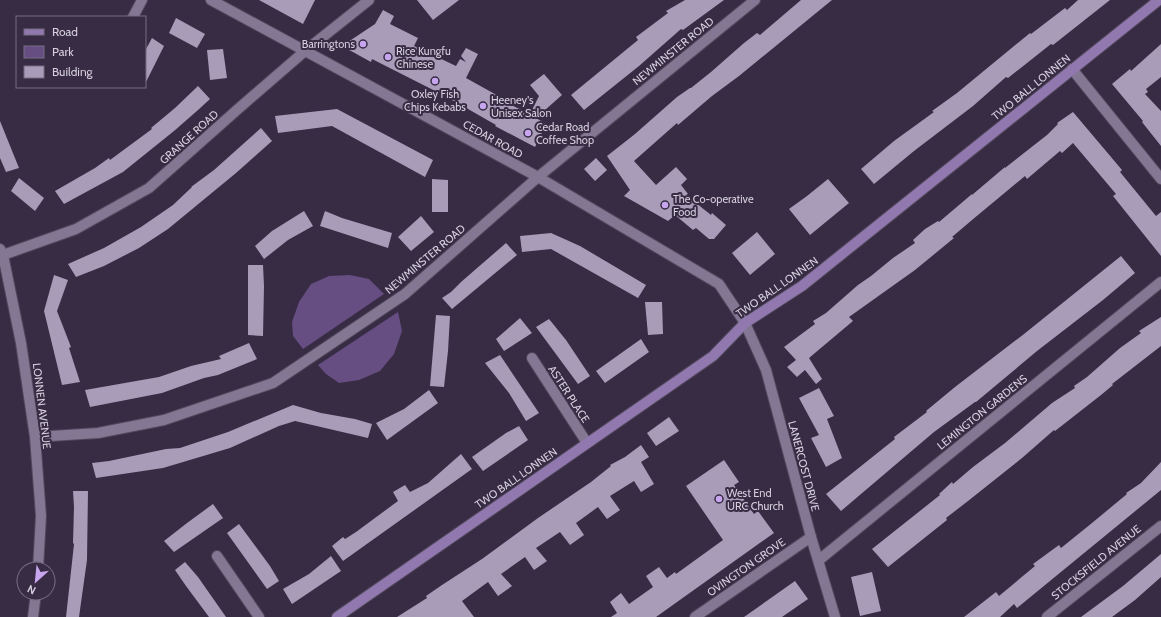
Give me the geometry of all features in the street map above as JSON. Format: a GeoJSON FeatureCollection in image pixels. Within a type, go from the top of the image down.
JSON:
{"type":"FeatureCollection","features":[{"type":"Feature","properties":{"kind":"main road","name":"TWO BALL LONNEN"},"geometry":{"type":"LineString","coordinates":[[337,617],[713,356],[745,323],[802,286],[1160,0]]}},
{"type":"Feature","properties":{"kind":"street"},"geometry":{"type":"LineString","coordinates":[[134,16],[142,0]]}},
{"type":"Feature","properties":{"kind":"street","name":"CEDAR ROAD"},"geometry":{"type":"LineString","coordinates":[[211,0],[538,177],[719,284],[745,323]]}},
{"type":"Feature","properties":{"kind":"street","name":"GRANGE ROAD"},"geometry":{"type":"LineString","coordinates":[[1,252],[76,229],[149,188],[305,51],[369,0]]}},
{"type":"Feature","properties":{"kind":"street","name":"NEWMINSTER ROAD"},"geometry":{"type":"LineString","coordinates":[[35,437],[98,433],[164,420],[273,383],[405,294],[538,177],[755,0]]}},
{"type":"Feature","properties":{"kind":"street"},"geometry":{"type":"LineString","coordinates":[[1072,69],[1161,179]]}},
{"type":"Feature","properties":{"kind":"street","name":"LONNEN AVENUE"},"geometry":{"type":"LineString","coordinates":[[1,252],[21,343],[35,437],[41,516],[38,561]]}},
{"type":"Feature","properties":{"kind":"street","name":"LEMINGTON GARDENS"},"geometry":{"type":"LineString","coordinates":[[819,560],[1161,282]]}},
{"type":"Feature","properties":{"kind":"street","name":"LANERCOST DRIVE"},"geometry":{"type":"LineString","coordinates":[[745,323],[766,370],[811,537],[835,617]]}},
{"type":"Feature","properties":{"kind":"street","name":"ASTER PLACE"},"geometry":{"type":"LineString","coordinates":[[532,358],[587,443]]}},
{"type":"Feature","properties":{"kind":"street","name":"STOCKSFIELD AVENUE"},"geometry":{"type":"LineString","coordinates":[[1047,617],[1161,526]]}},
{"type":"Feature","properties":{"kind":"street","name":"OVINGTON GROVE"},"geometry":{"type":"LineString","coordinates":[[695,617],[811,537]]}},
{"type":"Feature","properties":{"kind":"street"},"geometry":{"type":"LineString","coordinates":[[217,556],[260,617]]}},
{"type":"Feature","properties":{"kind":"street"},"geometry":{"type":"LineString","coordinates":[[33,617],[35,601]]}},
{"type":"Feature","properties":{"kind":"green space"},"geometry":{"type":"Polygon","coordinates":[[[350,275],[369,279],[384,294],[303,349],[293,336],[292,322],[299,302],[311,284],[329,276],[350,275]]]}},
{"type":"Feature","properties":{"kind":"green space"},"geometry":{"type":"Polygon","coordinates":[[[398,312],[402,331],[394,354],[380,371],[359,380],[339,383],[326,374],[318,365],[398,312]]]}},
{"type":"Feature","properties":{"kind":"building"},"geometry":{"type":"Polygon","coordinates":[[[259,0],[315,0],[303,24],[259,0]]]}},
{"type":"Feature","properties":{"kind":"building"},"geometry":{"type":"Polygon","coordinates":[[[417,0],[459,0],[433,20],[417,0]]]}},
{"type":"Feature","properties":{"kind":"building"},"geometry":{"type":"Polygon","coordinates":[[[685,0],[724,0],[683,30],[681,29],[639,66],[584,110],[571,95],[638,40],[636,37],[668,13],[666,11],[685,0]]]}},
{"type":"Feature","properties":{"kind":"building"},"geometry":{"type":"Polygon","coordinates":[[[801,0],[832,0],[678,125],[677,123],[634,161],[656,185],[676,167],[687,179],[681,185],[688,194],[686,195],[726,225],[714,239],[709,239],[696,228],[693,230],[675,215],[668,221],[624,196],[630,190],[607,156],[635,134],[677,97],[711,72],[744,43],[757,33],[760,35],[801,0]]]}},
{"type":"Feature","properties":{"kind":"building"},"geometry":{"type":"Polygon","coordinates":[[[1078,0],[1110,0],[1053,45],[1051,44],[1008,78],[1006,77],[973,106],[874,184],[861,169],[894,141],[934,112],[932,111],[957,93],[1030,33],[1031,34],[1065,8],[1067,10],[1078,0]]]}},
{"type":"Feature","properties":{"kind":"building"},"geometry":{"type":"Polygon","coordinates":[[[383,10],[394,16],[390,24],[418,38],[414,46],[456,66],[460,59],[466,62],[461,56],[466,48],[478,54],[466,78],[502,98],[501,100],[530,114],[539,96],[530,85],[544,74],[562,95],[536,118],[546,124],[535,147],[495,126],[496,125],[447,97],[372,59],[371,62],[342,46],[375,24],[383,10]]]}},
{"type":"Feature","properties":{"kind":"building"},"geometry":{"type":"Polygon","coordinates":[[[176,18],[205,34],[197,48],[169,33],[176,18]]]}},
{"type":"Feature","properties":{"kind":"building"},"geometry":{"type":"Polygon","coordinates":[[[152,38],[164,46],[146,82],[146,49],[152,38]]]}},
{"type":"Feature","properties":{"kind":"building"},"geometry":{"type":"Polygon","coordinates":[[[1161,44],[1161,77],[1146,89],[1148,92],[1145,94],[1161,111],[1161,146],[1142,122],[1143,121],[1112,84],[1130,69],[1131,71],[1161,44]]]}},
{"type":"Feature","properties":{"kind":"building"},"geometry":{"type":"Polygon","coordinates":[[[223,49],[227,78],[210,80],[207,50],[223,49]]]}},
{"type":"Feature","properties":{"kind":"building"},"geometry":{"type":"Polygon","coordinates":[[[198,86],[210,99],[198,110],[123,172],[64,204],[55,191],[95,168],[109,158],[110,160],[152,129],[151,128],[198,86]]]}},
{"type":"Feature","properties":{"kind":"building"},"geometry":{"type":"Polygon","coordinates":[[[337,109],[433,160],[425,177],[332,126],[278,133],[275,116],[337,109]]]}},
{"type":"Feature","properties":{"kind":"building"},"geometry":{"type":"Polygon","coordinates":[[[1073,112],[1122,170],[1120,172],[1156,216],[1161,212],[1161,256],[1113,196],[1116,194],[1073,143],[1062,153],[1060,151],[1027,179],[1025,176],[915,270],[849,317],[853,321],[809,358],[822,379],[816,384],[805,370],[797,377],[787,367],[796,360],[784,347],[815,324],[813,321],[826,313],[858,285],[915,243],[913,240],[925,229],[938,221],[939,222],[1005,167],[1047,135],[1058,124],[1057,123],[1073,112]]]}},
{"type":"Feature","properties":{"kind":"building"},"geometry":{"type":"Polygon","coordinates":[[[0,121],[19,168],[6,172],[0,158],[0,121]]]}},
{"type":"Feature","properties":{"kind":"building"},"geometry":{"type":"Polygon","coordinates":[[[261,128],[272,141],[168,229],[139,248],[104,266],[76,277],[68,264],[104,248],[141,227],[173,205],[191,187],[214,170],[261,128]]]}},
{"type":"Feature","properties":{"kind":"building"},"geometry":{"type":"Polygon","coordinates":[[[596,158],[607,170],[595,181],[584,169],[596,158]]]}},
{"type":"Feature","properties":{"kind":"building"},"geometry":{"type":"Polygon","coordinates":[[[19,178],[44,198],[35,211],[11,191],[19,178]]]}},
{"type":"Feature","properties":{"kind":"building"},"geometry":{"type":"Polygon","coordinates":[[[432,179],[448,180],[448,212],[432,212],[432,179]]]}},
{"type":"Feature","properties":{"kind":"building"},"geometry":{"type":"Polygon","coordinates":[[[828,179],[849,203],[810,235],[789,209],[828,179]]]}},
{"type":"Feature","properties":{"kind":"building"},"geometry":{"type":"Polygon","coordinates":[[[304,211],[313,226],[288,240],[264,259],[255,246],[272,231],[304,211]]]}},
{"type":"Feature","properties":{"kind":"building"},"geometry":{"type":"Polygon","coordinates":[[[325,211],[342,218],[392,233],[388,248],[320,226],[325,211]]]}},
{"type":"Feature","properties":{"kind":"building"},"geometry":{"type":"Polygon","coordinates":[[[421,216],[434,232],[411,251],[398,237],[421,216]]]}},
{"type":"Feature","properties":{"kind":"building"},"geometry":{"type":"Polygon","coordinates":[[[757,232],[775,254],[750,275],[732,253],[757,232]]]}},
{"type":"Feature","properties":{"kind":"building"},"geometry":{"type":"Polygon","coordinates":[[[551,233],[580,246],[646,285],[638,298],[551,249],[522,252],[520,236],[551,233]]]}},
{"type":"Feature","properties":{"kind":"building"},"geometry":{"type":"Polygon","coordinates":[[[506,243],[517,255],[452,309],[442,298],[451,292],[506,243]]]}},
{"type":"Feature","properties":{"kind":"building"},"geometry":{"type":"Polygon","coordinates":[[[1121,256],[1135,273],[1103,300],[1037,351],[976,402],[934,432],[841,511],[826,494],[895,439],[894,437],[927,412],[926,411],[955,387],[1121,256]]]}},
{"type":"Feature","properties":{"kind":"building"},"geometry":{"type":"Polygon","coordinates":[[[248,265],[263,265],[263,336],[248,335],[248,265]]]}},
{"type":"Feature","properties":{"kind":"building"},"geometry":{"type":"Polygon","coordinates":[[[54,275],[68,280],[57,311],[71,347],[69,348],[80,382],[62,385],[44,311],[54,275]]]}},
{"type":"Feature","properties":{"kind":"building"},"geometry":{"type":"Polygon","coordinates":[[[645,302],[662,302],[663,334],[648,335],[645,302]]]}},
{"type":"Feature","properties":{"kind":"building"},"geometry":{"type":"Polygon","coordinates":[[[436,315],[450,316],[444,387],[430,386],[436,315]]]}},
{"type":"Feature","properties":{"kind":"building"},"geometry":{"type":"Polygon","coordinates":[[[1161,317],[1161,346],[1112,384],[1113,385],[1101,395],[1055,431],[1054,430],[1022,458],[946,518],[947,520],[888,567],[872,549],[940,495],[939,494],[952,482],[953,484],[1052,403],[1075,388],[1074,386],[1087,377],[1120,348],[1141,333],[1139,331],[1161,317]]]}},
{"type":"Feature","properties":{"kind":"building"},"geometry":{"type":"Polygon","coordinates":[[[520,318],[532,333],[504,351],[496,339],[520,318]]]}},
{"type":"Feature","properties":{"kind":"building"},"geometry":{"type":"Polygon","coordinates":[[[549,319],[566,340],[590,376],[578,384],[536,327],[549,319]]]}},
{"type":"Feature","properties":{"kind":"building"},"geometry":{"type":"Polygon","coordinates":[[[641,339],[649,352],[605,383],[596,371],[641,339]]]}},
{"type":"Feature","properties":{"kind":"building"},"geometry":{"type":"Polygon","coordinates":[[[249,343],[257,359],[218,375],[204,378],[162,393],[90,407],[85,390],[159,377],[191,366],[221,359],[219,356],[249,343]]]}},
{"type":"Feature","properties":{"kind":"building"},"geometry":{"type":"Polygon","coordinates":[[[500,355],[539,413],[526,421],[509,393],[485,363],[500,355]]]}},
{"type":"Feature","properties":{"kind":"building"},"geometry":{"type":"Polygon","coordinates":[[[819,388],[834,416],[827,419],[842,458],[826,467],[811,438],[819,435],[799,398],[819,388]]]}},
{"type":"Feature","properties":{"kind":"building"},"geometry":{"type":"Polygon","coordinates":[[[429,390],[438,403],[387,440],[376,423],[404,409],[429,390]]]}},
{"type":"Feature","properties":{"kind":"building"},"geometry":{"type":"Polygon","coordinates":[[[293,405],[321,413],[355,419],[372,424],[368,438],[295,421],[279,426],[230,448],[163,468],[96,478],[92,463],[166,449],[180,448],[228,432],[293,405]]]}},
{"type":"Feature","properties":{"kind":"building"},"geometry":{"type":"Polygon","coordinates":[[[669,417],[679,431],[656,446],[647,433],[669,417]]]}},
{"type":"Feature","properties":{"kind":"building"},"geometry":{"type":"Polygon","coordinates":[[[519,426],[528,440],[483,471],[472,457],[506,433],[519,426]]]}},
{"type":"Feature","properties":{"kind":"building"},"geometry":{"type":"Polygon","coordinates":[[[641,445],[649,457],[641,462],[654,484],[641,492],[634,481],[610,496],[620,510],[607,519],[598,507],[576,523],[584,535],[570,545],[560,532],[536,548],[547,561],[534,570],[525,557],[501,574],[512,586],[498,596],[488,582],[462,601],[474,617],[397,617],[427,598],[426,596],[482,559],[591,482],[611,466],[610,465],[625,457],[641,445]]]}},
{"type":"Feature","properties":{"kind":"building"},"geometry":{"type":"Polygon","coordinates":[[[461,454],[472,469],[343,561],[332,546],[343,537],[345,539],[356,532],[398,501],[393,492],[405,485],[410,492],[428,483],[461,454]]]}},
{"type":"Feature","properties":{"kind":"building"},"geometry":{"type":"Polygon","coordinates":[[[724,460],[739,482],[734,485],[754,514],[758,511],[774,533],[656,617],[611,617],[617,613],[610,602],[621,593],[629,604],[653,587],[646,576],[659,567],[667,578],[675,572],[676,574],[723,540],[686,486],[724,460]]]}},
{"type":"Feature","properties":{"kind":"building"},"geometry":{"type":"Polygon","coordinates":[[[1161,462],[1161,490],[1017,608],[1014,604],[1000,617],[964,617],[996,592],[999,596],[1035,566],[1033,564],[1059,545],[1061,548],[1127,494],[1126,493],[1141,483],[1161,462]]]}},
{"type":"Feature","properties":{"kind":"building"},"geometry":{"type":"Polygon","coordinates":[[[73,491],[88,491],[87,560],[79,617],[66,617],[74,544],[73,491]]]}},
{"type":"Feature","properties":{"kind":"building"},"geometry":{"type":"Polygon","coordinates":[[[213,504],[223,518],[174,552],[164,541],[213,504]]]}},
{"type":"Feature","properties":{"kind":"building"},"geometry":{"type":"Polygon","coordinates":[[[239,524],[270,566],[279,581],[267,589],[227,533],[239,524]]]}},
{"type":"Feature","properties":{"kind":"building"},"geometry":{"type":"Polygon","coordinates":[[[1161,554],[1161,577],[1135,600],[1112,617],[1081,617],[1123,586],[1161,554]]]}},
{"type":"Feature","properties":{"kind":"building"},"geometry":{"type":"Polygon","coordinates":[[[331,556],[341,571],[292,604],[283,589],[309,574],[331,556]]]}},
{"type":"Feature","properties":{"kind":"building"},"geometry":{"type":"Polygon","coordinates":[[[185,562],[198,577],[226,617],[209,617],[175,570],[185,562]]]}},
{"type":"Feature","properties":{"kind":"building"},"geometry":{"type":"Polygon","coordinates":[[[872,572],[881,611],[860,616],[851,577],[872,572]]]}},
{"type":"Feature","properties":{"kind":"building"},"geometry":{"type":"Polygon","coordinates":[[[795,581],[808,599],[782,617],[744,617],[795,581]]]}},
{"type":"Feature","properties":{"kind":"place","name":"Barringtons"},"geometry":{"type":"Point","coordinates":[363,44]}},
{"type":"Feature","properties":{"kind":"place","name":"Rice Kungfu Chinese"},"geometry":{"type":"Point","coordinates":[388,57]}},
{"type":"Feature","properties":{"kind":"place","name":"Oxley Fish Chips Kebabs"},"geometry":{"type":"Point","coordinates":[435,81]}},
{"type":"Feature","properties":{"kind":"place","name":"Heeney's Unisex Salon"},"geometry":{"type":"Point","coordinates":[483,106]}},
{"type":"Feature","properties":{"kind":"place","name":"Cedar Road Coffee Shop"},"geometry":{"type":"Point","coordinates":[528,133]}},
{"type":"Feature","properties":{"kind":"place","name":"The Co-operative Food"},"geometry":{"type":"Point","coordinates":[665,205]}},
{"type":"Feature","properties":{"kind":"place","name":"West End URC Church"},"geometry":{"type":"Point","coordinates":[719,499]}}]}
